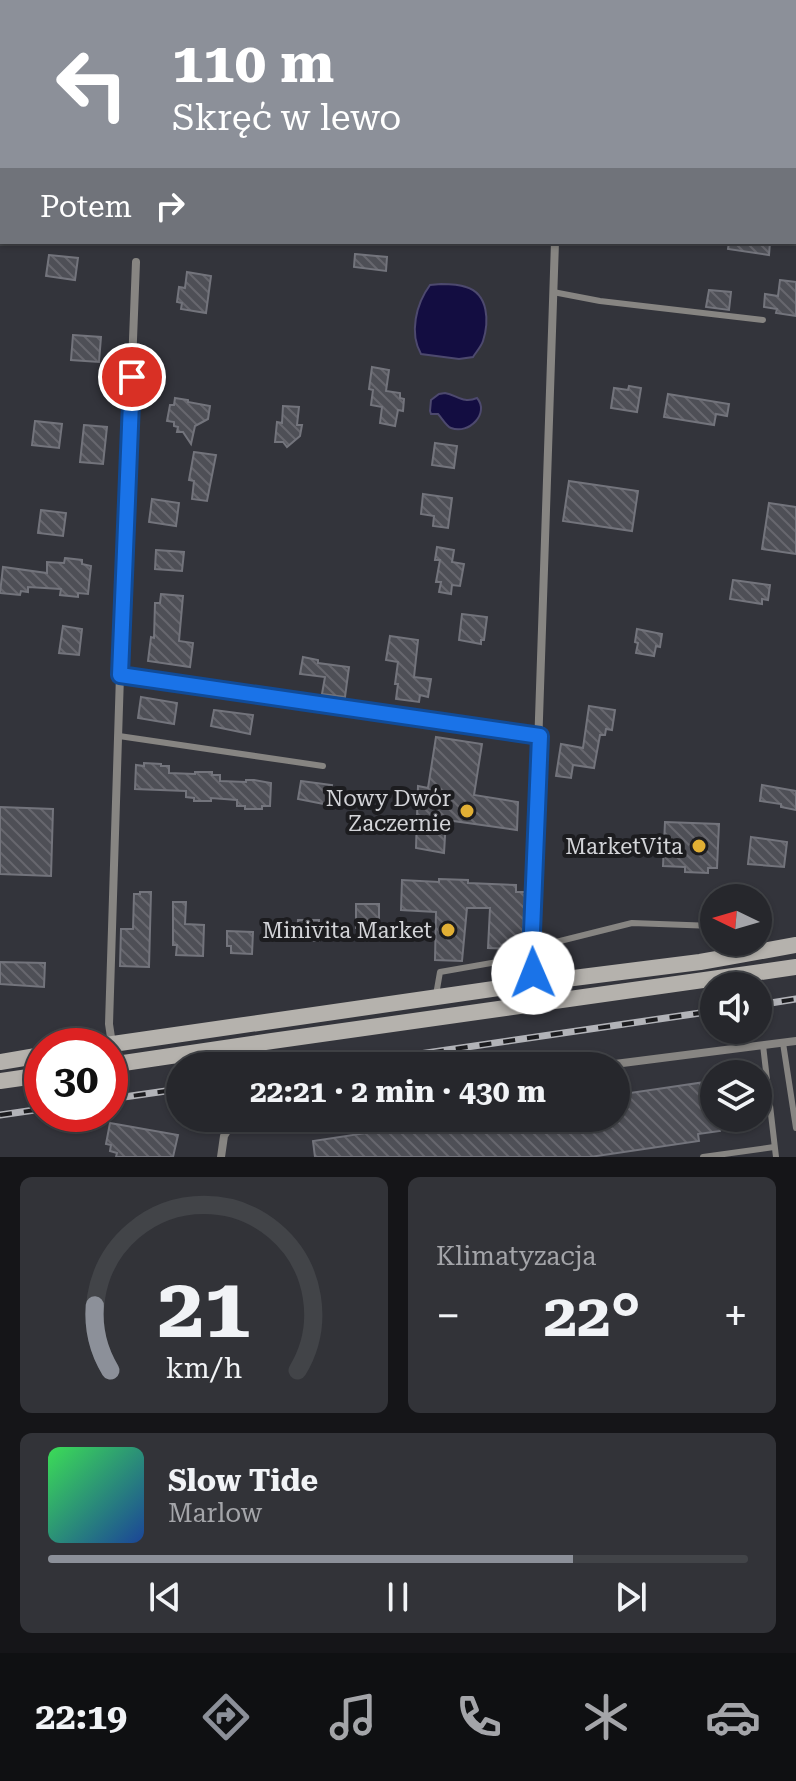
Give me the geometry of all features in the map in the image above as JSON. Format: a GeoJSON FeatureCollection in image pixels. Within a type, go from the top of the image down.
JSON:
{"type":"FeatureCollection","features":[{"type":"Feature","properties":{"kind":"main road"},"geometry":{"type":"LineString","coordinates":[[772,947],[796,945]]}},
{"type":"Feature","properties":{"kind":"main road"},"geometry":{"type":"LineString","coordinates":[[128,1042],[534,983],[700,953]]}},
{"type":"Feature","properties":{"kind":"main road"},"geometry":{"type":"LineString","coordinates":[[128,1062],[796,967]]}},
{"type":"Feature","properties":{"kind":"main road"},"geometry":{"type":"LineString","coordinates":[[0,1062],[24,1058]]}},
{"type":"Feature","properties":{"kind":"main road"},"geometry":{"type":"LineString","coordinates":[[0,1081],[24,1078]]}},
{"type":"Feature","properties":{"kind":"street"},"geometry":{"type":"LineString","coordinates":[[536,1003],[532,952],[555,244]]}},
{"type":"Feature","properties":{"kind":"street"},"geometry":{"type":"LineString","coordinates":[[108,1028],[136,262]]}},
{"type":"Feature","properties":{"kind":"street"},"geometry":{"type":"LineString","coordinates":[[120,675],[540,736]]}},
{"type":"Feature","properties":{"kind":"street"},"geometry":{"type":"LineString","coordinates":[[630,1062],[796,1041]]}},
{"type":"Feature","properties":{"kind":"street"},"geometry":{"type":"LineString","coordinates":[[221,1157],[226,1132]]}},
{"type":"Feature","properties":{"kind":"lane"},"geometry":{"type":"LineString","coordinates":[[553,292],[600,301],[763,320]]}},
{"type":"Feature","properties":{"kind":"lane"},"geometry":{"type":"LineString","coordinates":[[119,736],[323,766]]}},
{"type":"Feature","properties":{"kind":"lane"},"geometry":{"type":"LineString","coordinates":[[436,998],[440,972],[532,952],[632,923],[700,925]]}},
{"type":"Feature","properties":{"kind":"lane"},"geometry":{"type":"LineString","coordinates":[[783,1043],[793,1082],[796,1128]]}},
{"type":"Feature","properties":{"kind":"lane"},"geometry":{"type":"LineString","coordinates":[[763,1045],[776,1157]]}},
{"type":"Feature","properties":{"kind":"lane"},"geometry":{"type":"LineString","coordinates":[[703,1157],[774,1147]]}},
{"type":"Feature","properties":{"kind":"shaded area"},"geometry":{"type":"Polygon","coordinates":[[[430,285],[466,287],[483,302],[485,334],[473,357],[459,359],[421,354],[417,346],[415,328],[421,301],[430,285]]]}},
{"type":"Feature","properties":{"kind":"shaded area"},"geometry":{"type":"Polygon","coordinates":[[[445,393],[464,400],[477,398],[481,410],[471,426],[458,429],[449,427],[438,414],[431,414],[431,400],[445,393]]]}},
{"type":"Feature","properties":{"kind":"building"},"geometry":{"type":"Polygon","coordinates":[[[729,244],[770,244],[769,255],[728,249],[729,244]]]}},
{"type":"Feature","properties":{"kind":"building"},"geometry":{"type":"Polygon","coordinates":[[[355,254],[387,257],[386,271],[354,267],[355,254]]]}},
{"type":"Feature","properties":{"kind":"building"},"geometry":{"type":"Polygon","coordinates":[[[49,255],[78,258],[75,280],[46,276],[49,255]]]}},
{"type":"Feature","properties":{"kind":"building"},"geometry":{"type":"Polygon","coordinates":[[[187,272],[211,276],[206,313],[181,309],[182,303],[177,302],[179,287],[185,288],[187,272]]]}},
{"type":"Feature","properties":{"kind":"building"},"geometry":{"type":"Polygon","coordinates":[[[780,280],[796,282],[796,316],[776,313],[777,309],[764,307],[765,294],[778,296],[780,280]]]}},
{"type":"Feature","properties":{"kind":"building"},"geometry":{"type":"Polygon","coordinates":[[[709,290],[731,292],[729,310],[706,307],[709,290]]]}},
{"type":"Feature","properties":{"kind":"building"},"geometry":{"type":"Polygon","coordinates":[[[73,335],[101,337],[99,362],[71,360],[73,335]]]}},
{"type":"Feature","properties":{"kind":"building"},"geometry":{"type":"Polygon","coordinates":[[[372,367],[389,370],[386,391],[400,393],[400,398],[404,399],[403,411],[398,410],[395,426],[380,423],[382,407],[371,405],[373,390],[369,389],[372,367]]]}},
{"type":"Feature","properties":{"kind":"building"},"geometry":{"type":"Polygon","coordinates":[[[629,386],[641,388],[637,412],[611,408],[614,388],[628,390],[629,386]]]}},
{"type":"Feature","properties":{"kind":"building"},"geometry":{"type":"Polygon","coordinates":[[[668,394],[729,404],[727,416],[716,414],[714,425],[664,417],[668,394]]]}},
{"type":"Feature","properties":{"kind":"building"},"geometry":{"type":"Polygon","coordinates":[[[175,398],[210,406],[208,419],[195,426],[191,444],[183,432],[177,432],[174,422],[167,421],[170,405],[174,405],[175,398]]]}},
{"type":"Feature","properties":{"kind":"building"},"geometry":{"type":"Polygon","coordinates":[[[283,406],[299,407],[297,425],[302,425],[300,436],[287,447],[283,442],[275,442],[277,422],[282,423],[283,406]]]}},
{"type":"Feature","properties":{"kind":"building"},"geometry":{"type":"Polygon","coordinates":[[[35,421],[62,424],[59,448],[32,445],[35,421]]]}},
{"type":"Feature","properties":{"kind":"building"},"geometry":{"type":"Polygon","coordinates":[[[84,425],[107,427],[103,464],[80,462],[84,425]]]}},
{"type":"Feature","properties":{"kind":"building"},"geometry":{"type":"Polygon","coordinates":[[[435,443],[457,446],[454,468],[432,465],[435,443]]]}},
{"type":"Feature","properties":{"kind":"building"},"geometry":{"type":"Polygon","coordinates":[[[194,452],[216,455],[207,501],[192,499],[194,481],[189,480],[194,452]]]}},
{"type":"Feature","properties":{"kind":"building"},"geometry":{"type":"Polygon","coordinates":[[[569,481],[638,491],[632,531],[563,521],[569,481]]]}},
{"type":"Feature","properties":{"kind":"building"},"geometry":{"type":"Polygon","coordinates":[[[423,494],[452,498],[448,528],[433,526],[434,516],[421,514],[423,494]]]}},
{"type":"Feature","properties":{"kind":"building"},"geometry":{"type":"Polygon","coordinates":[[[152,499],[179,503],[176,526],[149,522],[152,499]]]}},
{"type":"Feature","properties":{"kind":"building"},"geometry":{"type":"Polygon","coordinates":[[[769,503],[796,507],[796,554],[762,549],[769,503]]]}},
{"type":"Feature","properties":{"kind":"building"},"geometry":{"type":"Polygon","coordinates":[[[41,510],[66,513],[63,536],[38,533],[41,510]]]}},
{"type":"Feature","properties":{"kind":"building"},"geometry":{"type":"Polygon","coordinates":[[[437,547],[454,550],[452,562],[464,564],[460,586],[452,585],[451,594],[439,592],[441,582],[436,582],[440,560],[435,560],[437,547]]]}},
{"type":"Feature","properties":{"kind":"building"},"geometry":{"type":"Polygon","coordinates":[[[156,550],[184,552],[182,571],[155,569],[156,550]]]}},
{"type":"Feature","properties":{"kind":"building"},"geometry":{"type":"Polygon","coordinates":[[[65,558],[82,560],[82,564],[91,566],[88,594],[78,593],[78,597],[60,595],[61,589],[28,587],[28,592],[21,591],[20,595],[0,593],[3,567],[47,573],[47,562],[64,563],[65,558]]]}},
{"type":"Feature","properties":{"kind":"building"},"geometry":{"type":"Polygon","coordinates":[[[733,580],[770,585],[768,600],[762,599],[762,604],[730,599],[733,580]]]}},
{"type":"Feature","properties":{"kind":"building"},"geometry":{"type":"Polygon","coordinates":[[[161,594],[183,596],[179,641],[193,643],[190,667],[148,661],[151,637],[154,638],[155,603],[160,603],[161,594]]]}},
{"type":"Feature","properties":{"kind":"building"},"geometry":{"type":"Polygon","coordinates":[[[462,614],[487,617],[481,644],[459,640],[462,614]]]}},
{"type":"Feature","properties":{"kind":"building"},"geometry":{"type":"Polygon","coordinates":[[[63,626],[82,629],[79,655],[59,653],[63,626]]]}},
{"type":"Feature","properties":{"kind":"building"},"geometry":{"type":"Polygon","coordinates":[[[637,629],[662,634],[660,647],[656,646],[654,656],[636,653],[637,629]]]}},
{"type":"Feature","properties":{"kind":"building"},"geometry":{"type":"Polygon","coordinates":[[[390,636],[418,640],[414,677],[431,679],[428,697],[420,695],[419,702],[396,699],[398,662],[386,660],[390,636]]]}},
{"type":"Feature","properties":{"kind":"building"},"geometry":{"type":"Polygon","coordinates":[[[303,657],[318,660],[318,663],[349,667],[345,697],[322,694],[325,677],[300,674],[303,657]]]}},
{"type":"Feature","properties":{"kind":"building"},"geometry":{"type":"Polygon","coordinates":[[[141,697],[177,703],[174,724],[138,718],[141,697]]]}},
{"type":"Feature","properties":{"kind":"building"},"geometry":{"type":"Polygon","coordinates":[[[589,706],[615,710],[612,730],[606,729],[605,735],[600,735],[594,768],[573,765],[571,778],[556,776],[561,744],[583,748],[589,706]]]}},
{"type":"Feature","properties":{"kind":"building"},"geometry":{"type":"Polygon","coordinates":[[[214,710],[253,715],[250,734],[211,726],[214,710]]]}},
{"type":"Feature","properties":{"kind":"building","name":"Nowy Dwór Zaczernie"},"geometry":{"type":"Polygon","coordinates":[[[436,737],[482,744],[474,795],[518,802],[517,830],[446,820],[444,853],[416,848],[418,786],[428,788],[436,737]]]}},
{"type":"Feature","properties":{"kind":"building"},"geometry":{"type":"Polygon","coordinates":[[[144,763],[169,766],[169,773],[212,772],[212,775],[220,775],[220,781],[271,783],[270,806],[245,809],[245,806],[237,806],[237,800],[211,798],[211,801],[194,801],[194,798],[186,797],[186,791],[135,789],[136,765],[144,766],[144,763]]]}},
{"type":"Feature","properties":{"kind":"building"},"geometry":{"type":"Polygon","coordinates":[[[301,781],[332,785],[329,805],[298,799],[301,781]]]}},
{"type":"Feature","properties":{"kind":"building"},"geometry":{"type":"Polygon","coordinates":[[[762,785],[796,791],[796,810],[760,801],[762,785]]]}},
{"type":"Feature","properties":{"kind":"building"},"geometry":{"type":"Polygon","coordinates":[[[0,807],[53,809],[51,876],[0,874],[0,807]]]}},
{"type":"Feature","properties":{"kind":"building"},"geometry":{"type":"Polygon","coordinates":[[[665,822],[719,824],[717,868],[708,868],[708,873],[685,872],[685,867],[663,866],[665,822]]]}},
{"type":"Feature","properties":{"kind":"building"},"geometry":{"type":"Polygon","coordinates":[[[751,837],[787,842],[784,867],[748,864],[751,837]]]}},
{"type":"Feature","properties":{"kind":"building"},"geometry":{"type":"Polygon","coordinates":[[[439,879],[516,885],[516,892],[525,892],[522,949],[488,948],[490,908],[467,908],[462,961],[435,960],[436,912],[401,910],[402,880],[439,882],[439,879]]]}},
{"type":"Feature","properties":{"kind":"building"},"geometry":{"type":"Polygon","coordinates":[[[151,892],[149,967],[120,966],[121,929],[133,929],[134,894],[151,892]]]}},
{"type":"Feature","properties":{"kind":"building"},"geometry":{"type":"Polygon","coordinates":[[[173,902],[186,902],[185,924],[204,925],[203,956],[176,955],[177,945],[173,945],[173,902]]]}},
{"type":"Feature","properties":{"kind":"building"},"geometry":{"type":"Polygon","coordinates":[[[356,904],[379,904],[379,928],[356,928],[356,904]]]}},
{"type":"Feature","properties":{"kind":"building"},"geometry":{"type":"Polygon","coordinates":[[[298,920],[319,920],[319,941],[297,940],[298,920]]]}},
{"type":"Feature","properties":{"kind":"building"},"geometry":{"type":"Polygon","coordinates":[[[227,931],[253,932],[252,954],[231,953],[231,946],[227,946],[227,931]]]}},
{"type":"Feature","properties":{"kind":"building"},"geometry":{"type":"Polygon","coordinates":[[[0,962],[45,963],[44,987],[0,984],[0,962]]]}},
{"type":"Feature","properties":{"kind":"building"},"geometry":{"type":"Polygon","coordinates":[[[700,1083],[700,1132],[713,1132],[698,1134],[699,1141],[590,1157],[315,1157],[313,1141],[372,1132],[630,1132],[630,1093],[700,1083]]]}},
{"type":"Feature","properties":{"kind":"building"},"geometry":{"type":"Polygon","coordinates":[[[128,1126],[178,1135],[173,1157],[116,1157],[117,1153],[110,1151],[111,1145],[106,1144],[108,1132],[128,1132],[128,1126]]]}},
{"type":"Feature","properties":{"kind":"railway"},"geometry":{"type":"LineString","coordinates":[[772,1003],[796,999]]}},
{"type":"Feature","properties":{"kind":"railway"},"geometry":{"type":"LineString","coordinates":[[433,1052],[700,1013]]}},
{"type":"Feature","properties":{"kind":"railway"},"geometry":{"type":"LineString","coordinates":[[128,1096],[166,1091]]}},
{"type":"Feature","properties":{"kind":"railway"},"geometry":{"type":"LineString","coordinates":[[0,1115],[24,1112]]}},
{"type":"Feature","properties":{"kind":"place","name":"Nowy Dwór Zaczernie"},"geometry":{"type":"Point","coordinates":[467,811]}},
{"type":"Feature","properties":{"kind":"place","name":"MarketVita"},"geometry":{"type":"Point","coordinates":[699,846]}},
{"type":"Feature","properties":{"kind":"place","name":"Minivita Market"},"geometry":{"type":"Point","coordinates":[448,930]}},
{"type":"Feature","properties":{"kind":"route"},"geometry":{"type":"LineString","coordinates":[[132,377],[120,675],[540,736],[531,956],[533,973]]}}]}
